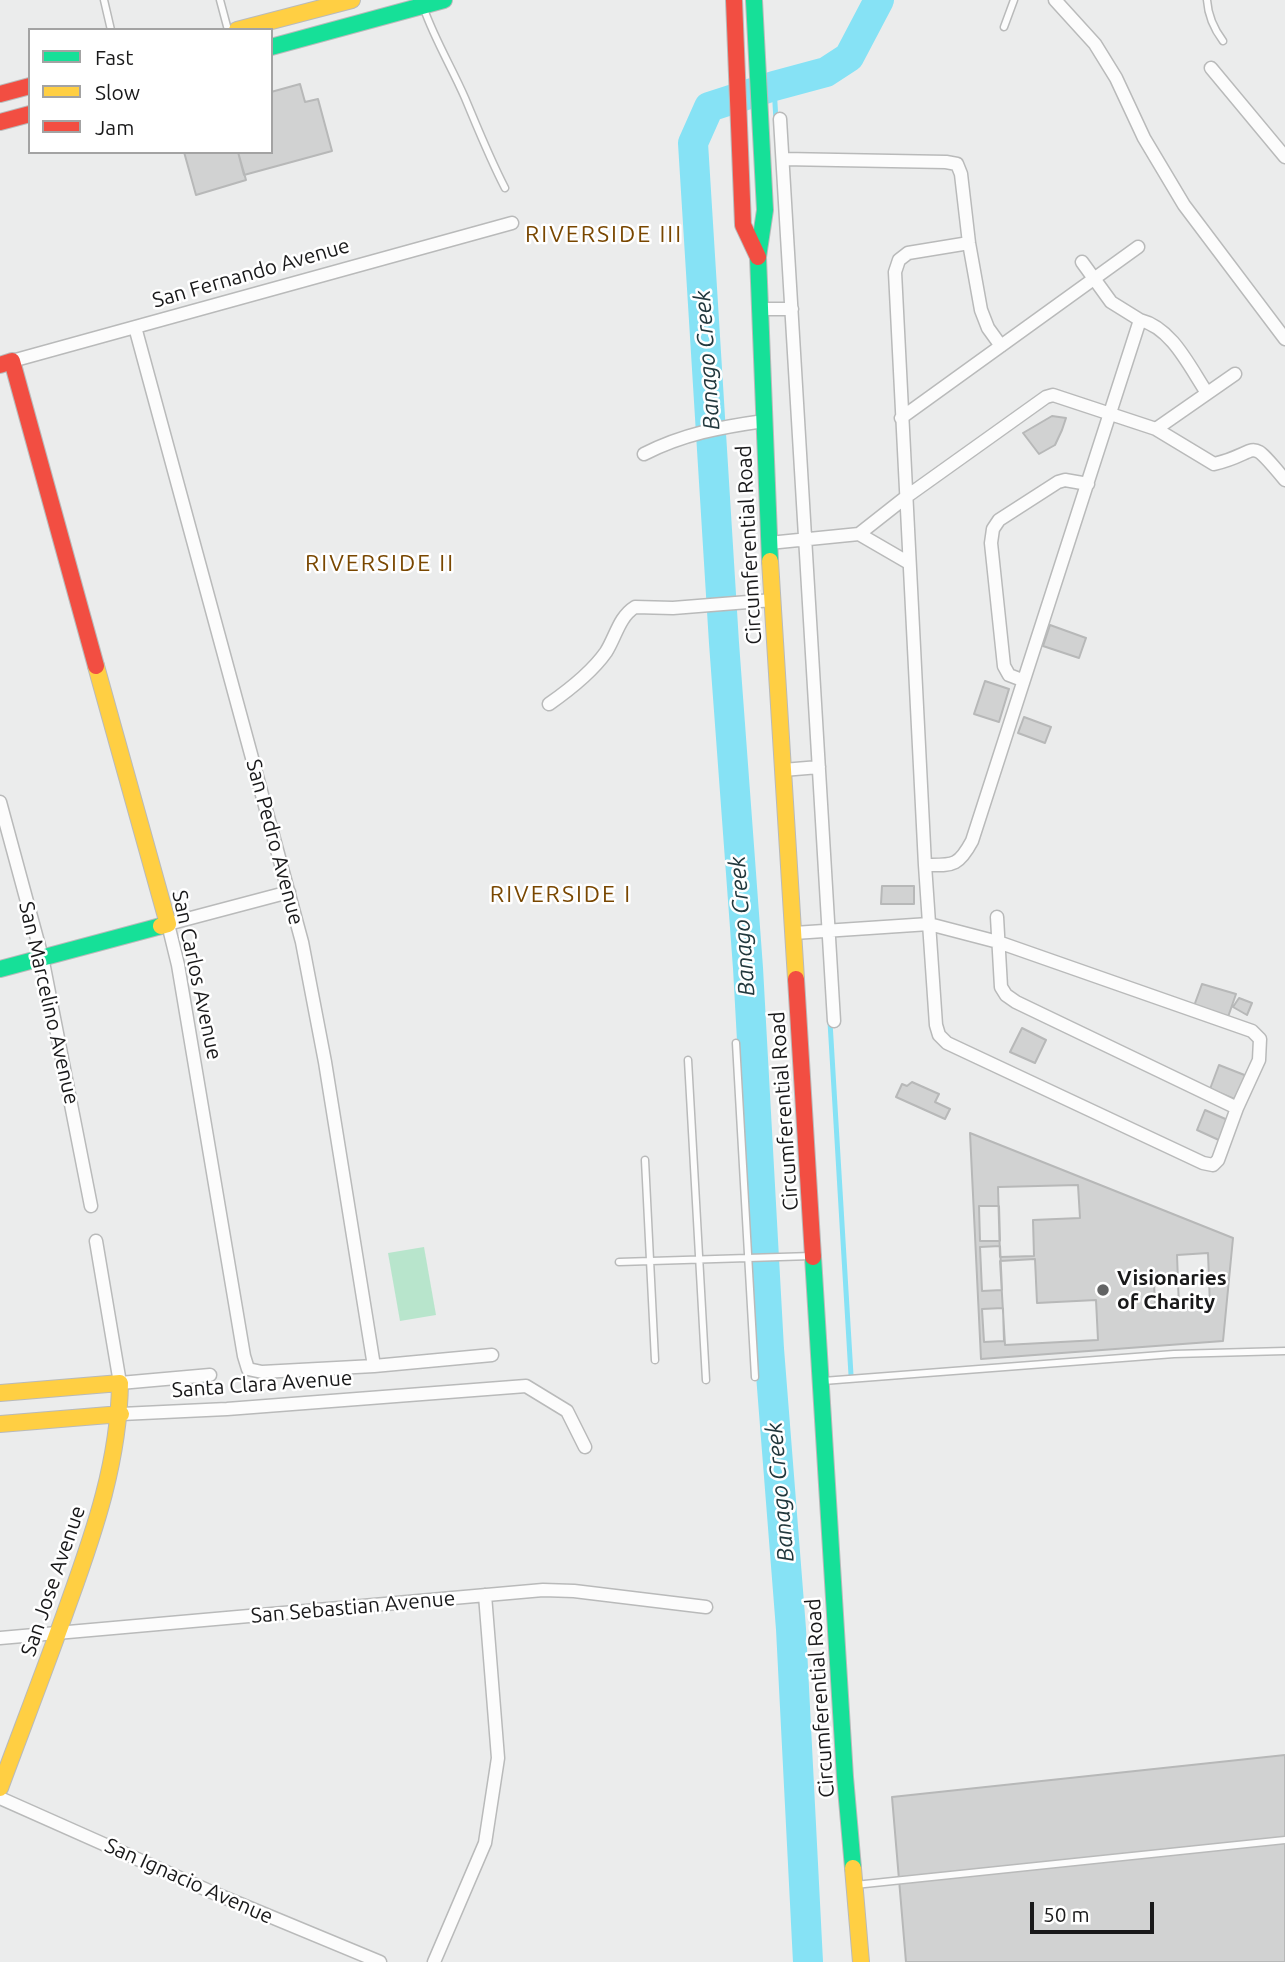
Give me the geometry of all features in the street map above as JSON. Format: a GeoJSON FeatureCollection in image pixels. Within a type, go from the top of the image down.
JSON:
{"type":"FeatureCollection","features":[{"type":"Feature","properties":{"kind":"main road"},"geometry":{"type":"LineString","coordinates":[[245,28],[352,0]]}},
{"type":"Feature","properties":{"kind":"main road"},"geometry":{"type":"LineString","coordinates":[[273,46],[423,3],[444,0]]}},
{"type":"Feature","properties":{"kind":"main road","name":"Circumferential Road"},"geometry":{"type":"LineString","coordinates":[[734,0],[743,225],[758,257],[768,309],[764,421],[769,543],[845,1777],[861,1962]]}},
{"type":"Feature","properties":{"kind":"main road","name":"Circumferential Road"},"geometry":{"type":"LineString","coordinates":[[754,0],[765,210],[758,257]]}},
{"type":"Feature","properties":{"kind":"main road"},"geometry":{"type":"LineString","coordinates":[[0,94],[28,87]]}},
{"type":"Feature","properties":{"kind":"main road"},"geometry":{"type":"LineString","coordinates":[[0,122],[28,115]]}},
{"type":"Feature","properties":{"kind":"main road","name":"San Carlos Avenue"},"geometry":{"type":"LineString","coordinates":[[6,363],[168,924]]}},
{"type":"Feature","properties":{"kind":"main road"},"geometry":{"type":"LineString","coordinates":[[0,968],[168,924]]}},
{"type":"Feature","properties":{"kind":"main road","name":"Santa Clara Avenue"},"geometry":{"type":"LineString","coordinates":[[0,1393],[120,1382]]}},
{"type":"Feature","properties":{"kind":"main road","name":"San Jose Avenue"},"geometry":{"type":"LineString","coordinates":[[0,1787],[59,1633],[102,1510],[121,1414],[120,1382]]}},
{"type":"Feature","properties":{"kind":"main road","name":"Santa Clara Avenue"},"geometry":{"type":"LineString","coordinates":[[0,1424],[121,1414]]}},
{"type":"Feature","properties":{"kind":"street"},"geometry":{"type":"LineString","coordinates":[[1055,0],[1095,44],[1144,138],[1184,205],[1285,340]]}},
{"type":"Feature","properties":{"kind":"street"},"geometry":{"type":"LineString","coordinates":[[1211,68],[1285,157]]}},
{"type":"Feature","properties":{"kind":"street"},"geometry":{"type":"LineString","coordinates":[[780,119],[800,539],[819,767],[834,1021]]}},
{"type":"Feature","properties":{"kind":"street"},"geometry":{"type":"LineString","coordinates":[[783,159],[957,164],[961,174],[969,243],[984,320],[1001,346]]}},
{"type":"Feature","properties":{"kind":"street","name":"San Fernando Avenue"},"geometry":{"type":"LineString","coordinates":[[6,363],[512,223]]}},
{"type":"Feature","properties":{"kind":"street"},"geometry":{"type":"LineString","coordinates":[[794,933],[929,924],[998,942],[1252,1031],[1260,1038],[1259,1060],[1237,1108],[1219,1160],[1213,1165],[1203,1163],[947,1043],[939,1035],[936,1025],[929,924],[925,865],[895,272],[899,260],[908,253],[969,243]]}},
{"type":"Feature","properties":{"kind":"street"},"geometry":{"type":"LineString","coordinates":[[901,418],[1138,247]]}},
{"type":"Feature","properties":{"kind":"street"},"geometry":{"type":"LineString","coordinates":[[1082,262],[1091,279],[1111,302],[1140,320],[1152,323],[1167,335],[1207,393]]}},
{"type":"Feature","properties":{"kind":"street"},"geometry":{"type":"LineString","coordinates":[[768,309],[791,309]]}},
{"type":"Feature","properties":{"kind":"street"},"geometry":{"type":"LineString","coordinates":[[925,865],[953,865],[964,857],[972,841],[1140,320]]}},
{"type":"Feature","properties":{"kind":"street","name":"San Pedro Avenue"},"geometry":{"type":"LineString","coordinates":[[135,327],[289,892],[314,1003],[374,1366]]}},
{"type":"Feature","properties":{"kind":"street"},"geometry":{"type":"LineString","coordinates":[[1156,429],[1235,374]]}},
{"type":"Feature","properties":{"kind":"street"},"geometry":{"type":"LineString","coordinates":[[769,543],[859,534],[1046,397],[1060,396],[1156,429],[1213,464],[1252,449],[1261,452],[1285,480]]}},
{"type":"Feature","properties":{"kind":"street"},"geometry":{"type":"LineString","coordinates":[[644,454],[703,430],[764,421]]}},
{"type":"Feature","properties":{"kind":"street"},"geometry":{"type":"LineString","coordinates":[[1022,680],[1009,675],[1004,666],[991,543],[993,529],[999,520],[1058,482],[1065,480],[1088,484]]}},
{"type":"Feature","properties":{"kind":"street"},"geometry":{"type":"LineString","coordinates":[[859,534],[909,563]]}},
{"type":"Feature","properties":{"kind":"street"},"geometry":{"type":"LineString","coordinates":[[549,704],[605,654],[623,618],[635,607],[673,608],[773,600]]}},
{"type":"Feature","properties":{"kind":"street"},"geometry":{"type":"LineString","coordinates":[[783,771],[819,767]]}},
{"type":"Feature","properties":{"kind":"street","name":"San Marcelino Avenue"},"geometry":{"type":"LineString","coordinates":[[0,802],[42,957],[91,1206]]}},
{"type":"Feature","properties":{"kind":"street"},"geometry":{"type":"LineString","coordinates":[[168,924],[289,892]]}},
{"type":"Feature","properties":{"kind":"street"},"geometry":{"type":"LineString","coordinates":[[997,917],[1001,987],[1006,995],[1237,1108]]}},
{"type":"Feature","properties":{"kind":"street","name":"San Carlos Avenue"},"geometry":{"type":"LineString","coordinates":[[168,924],[178,964],[248,1369],[262,1372],[492,1356]]}},
{"type":"Feature","properties":{"kind":"street"},"geometry":{"type":"LineString","coordinates":[[96,1241],[120,1382]]}},
{"type":"Feature","properties":{"kind":"street","name":"Santa Clara Avenue"},"geometry":{"type":"LineString","coordinates":[[120,1382],[210,1375]]}},
{"type":"Feature","properties":{"kind":"street","name":"Santa Clara Avenue"},"geometry":{"type":"LineString","coordinates":[[121,1414],[227,1409],[526,1386],[567,1411],[585,1447]]}},
{"type":"Feature","properties":{"kind":"street","name":"San Sebastian Avenue"},"geometry":{"type":"LineString","coordinates":[[0,1638],[543,1590],[574,1591],[706,1607]]}},
{"type":"Feature","properties":{"kind":"street"},"geometry":{"type":"LineString","coordinates":[[434,1962],[485,1843],[499,1758],[485,1595]]}},
{"type":"Feature","properties":{"kind":"street","name":"San Ignacio Avenue"},"geometry":{"type":"LineString","coordinates":[[0,1798],[216,1894],[380,1962]]}},
{"type":"Feature","properties":{"kind":"lane"},"geometry":{"type":"LineString","coordinates":[[104,0],[111,28]]}},
{"type":"Feature","properties":{"kind":"lane"},"geometry":{"type":"LineString","coordinates":[[220,0],[227,28]]}},
{"type":"Feature","properties":{"kind":"lane"},"geometry":{"type":"LineString","coordinates":[[1004,27],[1014,0]]}},
{"type":"Feature","properties":{"kind":"lane"},"geometry":{"type":"LineString","coordinates":[[1208,0],[1208,10],[1223,41]]}},
{"type":"Feature","properties":{"kind":"lane"},"geometry":{"type":"LineString","coordinates":[[423,3],[432,32],[505,188]]}},
{"type":"Feature","properties":{"kind":"lane"},"geometry":{"type":"LineString","coordinates":[[736,1044],[752,1256],[755,1377]]}},
{"type":"Feature","properties":{"kind":"lane"},"geometry":{"type":"LineString","coordinates":[[688,1060],[706,1380]]}},
{"type":"Feature","properties":{"kind":"lane"},"geometry":{"type":"LineString","coordinates":[[645,1160],[655,1360]]}},
{"type":"Feature","properties":{"kind":"lane"},"geometry":{"type":"LineString","coordinates":[[619,1262],[814,1256]]}},
{"type":"Feature","properties":{"kind":"lane"},"geometry":{"type":"LineString","coordinates":[[822,1382],[1174,1354],[1285,1351]]}},
{"type":"Feature","properties":{"kind":"lane"},"geometry":{"type":"LineString","coordinates":[[855,1885],[1285,1840]]}},
{"type":"Feature","properties":{"kind":"green space"},"geometry":{"type":"Polygon","coordinates":[[[424,1247],[436,1315],[400,1321],[388,1253],[424,1247]]]}},
{"type":"Feature","properties":{"kind":"building"},"geometry":{"type":"Polygon","coordinates":[[[300,84],[305,102],[318,99],[332,151],[244,175],[239,154],[273,154],[273,91],[300,84]]]}},
{"type":"Feature","properties":{"kind":"building"},"geometry":{"type":"Polygon","coordinates":[[[185,154],[239,154],[246,180],[196,195],[185,154]]]}},
{"type":"Feature","properties":{"kind":"building"},"geometry":{"type":"Polygon","coordinates":[[[1052,416],[1066,418],[1055,445],[1039,454],[1023,433],[1052,416]]]}},
{"type":"Feature","properties":{"kind":"building"},"geometry":{"type":"Polygon","coordinates":[[[1050,625],[1086,638],[1079,658],[1043,646],[1050,625]]]}},
{"type":"Feature","properties":{"kind":"building"},"geometry":{"type":"Polygon","coordinates":[[[985,681],[1009,689],[999,722],[974,714],[985,681]]]}},
{"type":"Feature","properties":{"kind":"building"},"geometry":{"type":"Polygon","coordinates":[[[1024,717],[1051,727],[1045,743],[1018,733],[1024,717]]]}},
{"type":"Feature","properties":{"kind":"building"},"geometry":{"type":"Polygon","coordinates":[[[882,886],[914,886],[914,904],[881,904],[882,886]]]}},
{"type":"Feature","properties":{"kind":"building"},"geometry":{"type":"Polygon","coordinates":[[[1202,984],[1236,994],[1228,1017],[1194,1006],[1202,984]]]}},
{"type":"Feature","properties":{"kind":"building"},"geometry":{"type":"Polygon","coordinates":[[[1239,998],[1252,1003],[1247,1015],[1233,1007],[1239,998]]]}},
{"type":"Feature","properties":{"kind":"building"},"geometry":{"type":"Polygon","coordinates":[[[1022,1028],[1046,1040],[1035,1063],[1010,1052],[1022,1028]]]}},
{"type":"Feature","properties":{"kind":"building"},"geometry":{"type":"Polygon","coordinates":[[[1219,1065],[1247,1076],[1237,1100],[1210,1089],[1219,1065]]]}},
{"type":"Feature","properties":{"kind":"building"},"geometry":{"type":"Polygon","coordinates":[[[912,1082],[939,1094],[935,1102],[950,1109],[945,1119],[896,1097],[902,1084],[907,1086],[912,1082]]]}},
{"type":"Feature","properties":{"kind":"building"},"geometry":{"type":"Polygon","coordinates":[[[1205,1110],[1230,1121],[1221,1141],[1197,1130],[1205,1110]]]}},
{"type":"Feature","properties":{"kind":"building","name":"Visionaries of Charity"},"geometry":{"type":"Polygon","coordinates":[[[970,1133],[1233,1238],[1223,1341],[981,1359],[970,1133]]]}},
{"type":"Feature","properties":{"kind":"building"},"geometry":{"type":"Polygon","coordinates":[[[1078,1185],[1080,1218],[1033,1220],[1034,1256],[1000,1257],[998,1187],[1078,1185]]]}},
{"type":"Feature","properties":{"kind":"building"},"geometry":{"type":"Polygon","coordinates":[[[979,1206],[999,1206],[1000,1241],[980,1241],[979,1206]]]}},
{"type":"Feature","properties":{"kind":"building"},"geometry":{"type":"Polygon","coordinates":[[[1000,1246],[1002,1290],[982,1291],[980,1247],[1000,1246]]]}},
{"type":"Feature","properties":{"kind":"building"},"geometry":{"type":"Polygon","coordinates":[[[1208,1253],[1210,1306],[1179,1308],[1177,1255],[1208,1253]]]}},
{"type":"Feature","properties":{"kind":"building"},"geometry":{"type":"Polygon","coordinates":[[[1035,1259],[1037,1303],[1096,1300],[1098,1340],[1005,1345],[1000,1261],[1035,1259]]]}},
{"type":"Feature","properties":{"kind":"building"},"geometry":{"type":"Polygon","coordinates":[[[1178,1280],[1179,1308],[1155,1309],[1154,1281],[1178,1280]]]}},
{"type":"Feature","properties":{"kind":"building"},"geometry":{"type":"Polygon","coordinates":[[[1003,1308],[1004,1341],[984,1342],[982,1309],[1003,1308]]]}},
{"type":"Feature","properties":{"kind":"building"},"geometry":{"type":"Polygon","coordinates":[[[1285,1755],[1285,1962],[906,1962],[892,1797],[1285,1755]]]}},
{"type":"Feature","properties":{"kind":"waterway","name":"Banago Creek"},"geometry":{"type":"LineString","coordinates":[[808,1962],[791,1629],[769,1349],[748,968],[724,643],[693,143],[709,107],[826,72],[849,57],[879,0]]}},
{"type":"Feature","properties":{"kind":"waterway"},"geometry":{"type":"LineString","coordinates":[[774,86],[776,121]]}},
{"type":"Feature","properties":{"kind":"waterway"},"geometry":{"type":"LineString","coordinates":[[830,1022],[851,1375]]}},
{"type":"Feature","properties":{"kind":"traffic: fast"},"geometry":{"type":"LineString","coordinates":[[273,46],[444,0]]}},
{"type":"Feature","properties":{"kind":"traffic: fast"},"geometry":{"type":"LineString","coordinates":[[754,0],[765,210],[758,257],[770,561]]}},
{"type":"Feature","properties":{"kind":"traffic: fast"},"geometry":{"type":"LineString","coordinates":[[0,969],[161,926]]}},
{"type":"Feature","properties":{"kind":"traffic: fast"},"geometry":{"type":"LineString","coordinates":[[813,1257],[853,1868]]}},
{"type":"Feature","properties":{"kind":"traffic: slow"},"geometry":{"type":"LineString","coordinates":[[245,28],[352,0]]}},
{"type":"Feature","properties":{"kind":"traffic: slow"},"geometry":{"type":"LineString","coordinates":[[770,561],[796,979]]}},
{"type":"Feature","properties":{"kind":"traffic: slow"},"geometry":{"type":"LineString","coordinates":[[96,666],[168,924],[161,926]]}},
{"type":"Feature","properties":{"kind":"traffic: slow"},"geometry":{"type":"LineString","coordinates":[[0,1393],[120,1383],[115,1440],[104,1494],[79,1575],[0,1788]]}},
{"type":"Feature","properties":{"kind":"traffic: slow"},"geometry":{"type":"LineString","coordinates":[[0,1424],[121,1414]]}},
{"type":"Feature","properties":{"kind":"traffic: slow"},"geometry":{"type":"LineString","coordinates":[[853,1868],[861,1962]]}},
{"type":"Feature","properties":{"kind":"traffic: jam"},"geometry":{"type":"LineString","coordinates":[[734,0],[743,225],[758,257]]}},
{"type":"Feature","properties":{"kind":"traffic: jam"},"geometry":{"type":"LineString","coordinates":[[0,94],[28,87]]}},
{"type":"Feature","properties":{"kind":"traffic: jam"},"geometry":{"type":"LineString","coordinates":[[0,122],[28,115]]}},
{"type":"Feature","properties":{"kind":"traffic: jam"},"geometry":{"type":"LineString","coordinates":[[0,365],[12,361],[96,666]]}},
{"type":"Feature","properties":{"kind":"traffic: jam"},"geometry":{"type":"LineString","coordinates":[[796,979],[813,1257]]}},
{"type":"Feature","properties":{"kind":"place","name":"Visionaries of Charity"},"geometry":{"type":"Point","coordinates":[1103,1290]}},
{"type":"Feature","properties":{"kind":"district","name":"RIVERSIDE III"},"geometry":{"type":"Point","coordinates":[604,234]}},
{"type":"Feature","properties":{"kind":"district","name":"RIVERSIDE II"},"geometry":{"type":"Point","coordinates":[380,563]}},
{"type":"Feature","properties":{"kind":"district","name":"RIVERSIDE I"},"geometry":{"type":"Point","coordinates":[561,894]}}]}
